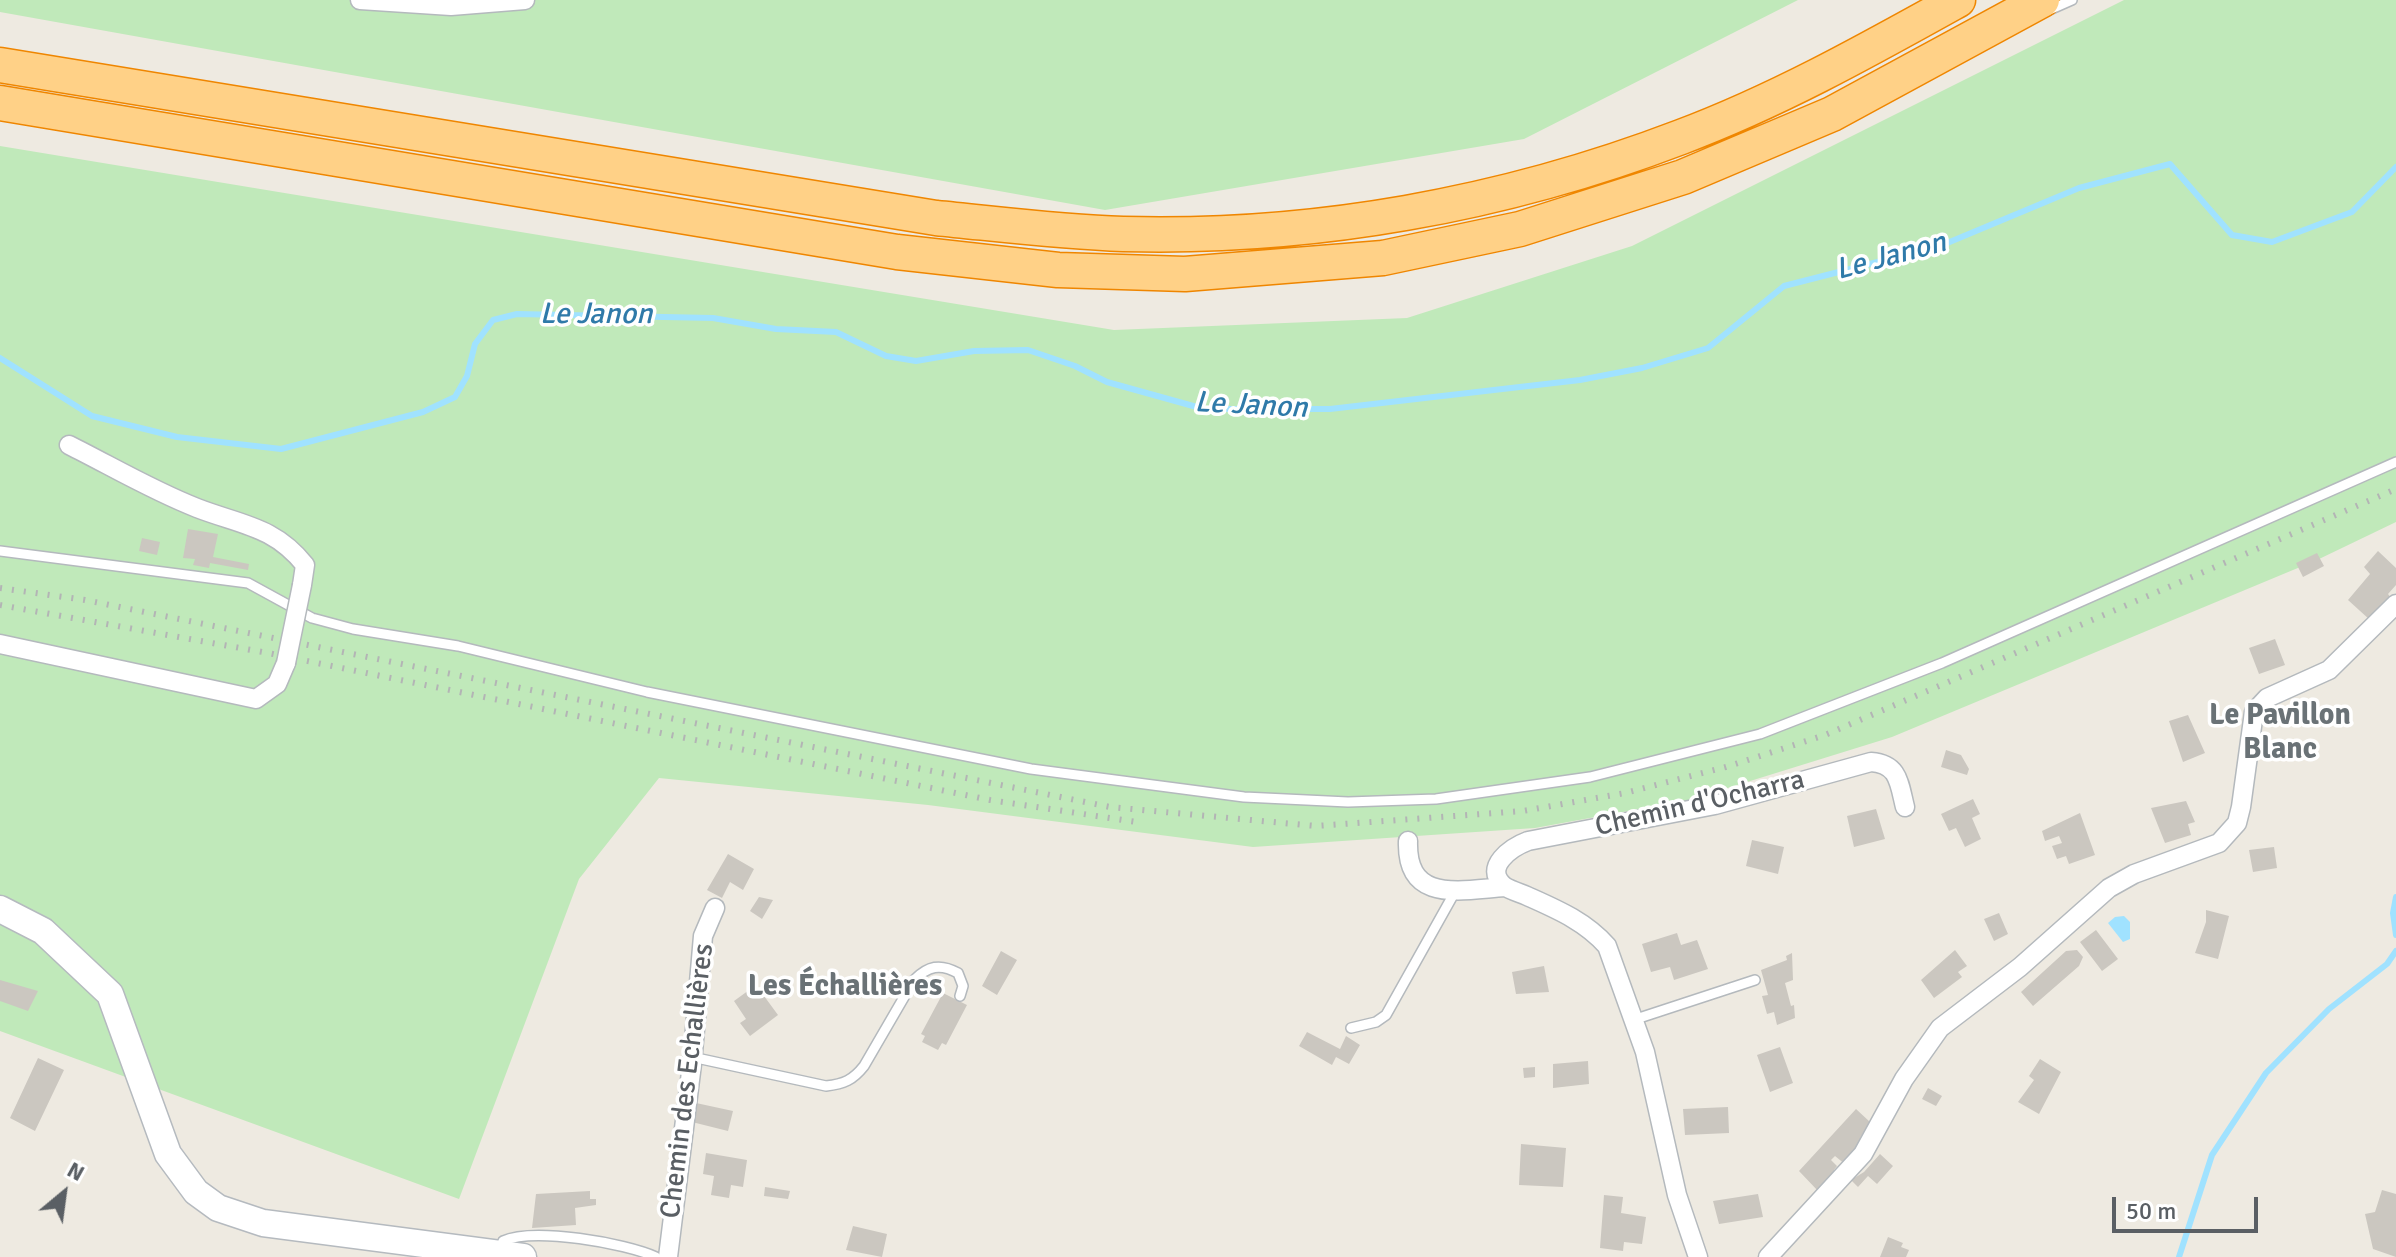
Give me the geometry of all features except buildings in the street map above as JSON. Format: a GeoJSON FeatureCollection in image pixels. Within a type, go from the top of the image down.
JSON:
{"type":"FeatureCollection","features":[{"type":"Feature","properties":{"kind":"highway"},"geometry":{"type":"LineString","coordinates":[[8,63],[936,218],[1055,230],[1196,234],[1383,218],[1506,193],[1594,167],[1682,137],[1746,109],[1958,0]]}},
{"type":"Feature","properties":{"kind":"highway"},"geometry":{"type":"LineString","coordinates":[[0,103],[897,252],[1058,270],[1185,274],[1383,258],[1520,229],[1683,177],[1832,114],[2042,0]]}},
{"type":"Feature","properties":{"kind":"main road"},"geometry":{"type":"LineString","coordinates":[[0,909],[43,931],[110,994],[168,1154],[196,1192],[218,1208],[263,1223],[512,1256]]}},
{"type":"Feature","properties":{"kind":"street"},"geometry":{"type":"LineString","coordinates":[[360,0],[451,3],[513,1]]}},
{"type":"Feature","properties":{"kind":"street"},"geometry":{"type":"LineString","coordinates":[[0,644],[256,699],[277,684],[286,663],[305,565],[289,544],[263,530],[196,508],[69,445]]}},
{"type":"Feature","properties":{"kind":"street"},"geometry":{"type":"LineString","coordinates":[[1768,1257],[1863,1154],[1904,1079],[1940,1028],[2030,958],[2109,888],[2134,874],[2219,843],[2230,834],[2241,807],[2254,712],[2267,698],[2329,670],[2396,604]]}},
{"type":"Feature","properties":{"kind":"street","name":"Chemin d'Ocharra"},"geometry":{"type":"LineString","coordinates":[[1505,887],[1497,878],[1503,855],[1528,841],[1715,805],[1871,762],[1886,763],[1895,769],[1905,807]]}},
{"type":"Feature","properties":{"kind":"street"},"geometry":{"type":"LineString","coordinates":[[1408,841],[1407,862],[1422,884],[1456,890],[1505,887],[1570,916],[1595,932],[1607,946],[1652,1078],[1677,1195],[1698,1257]]}},
{"type":"Feature","properties":{"kind":"street","name":"Chemin des Echallières"},"geometry":{"type":"LineString","coordinates":[[668,1257],[703,936],[715,908]]}},
{"type":"Feature","properties":{"kind":"lane"},"geometry":{"type":"LineString","coordinates":[[1899,80],[2072,0]]}},
{"type":"Feature","properties":{"kind":"lane"},"geometry":{"type":"LineString","coordinates":[[0,551],[248,583],[312,618],[353,629],[458,646],[647,692],[1031,769],[1244,797],[1363,802],[1436,799],[1590,777],[1760,734],[1942,663],[2396,462]]}},
{"type":"Feature","properties":{"kind":"lane"},"geometry":{"type":"LineString","coordinates":[[1351,1028],[1376,1022],[1386,1015],[1456,890]]}},
{"type":"Feature","properties":{"kind":"lane"},"geometry":{"type":"LineString","coordinates":[[692,1057],[826,1086],[841,1084],[864,1066],[914,980],[923,971],[936,966],[958,973],[963,986],[960,996]]}},
{"type":"Feature","properties":{"kind":"lane"},"geometry":{"type":"LineString","coordinates":[[1633,1020],[1755,980]]}},
{"type":"Feature","properties":{"kind":"lane"},"geometry":{"type":"LineString","coordinates":[[512,1256],[503,1241],[534,1236],[587,1241],[656,1257]]}},
{"type":"Feature","properties":{"kind":"green space"},"geometry":{"type":"Polygon","coordinates":[[[0,0],[1798,0],[1524,139],[1105,210],[0,12],[0,0]]]}},
{"type":"Feature","properties":{"kind":"green space"},"geometry":{"type":"Polygon","coordinates":[[[2124,0],[2396,0],[2396,522],[2317,560],[1892,737],[1689,800],[1535,828],[1253,847],[928,805],[659,778],[579,879],[459,1199],[0,1031],[0,146],[1114,330],[1407,318],[1632,246],[2124,0]]]}},
{"type":"Feature","properties":{"kind":"water"},"geometry":{"type":"Polygon","coordinates":[[[2124,916],[2130,922],[2130,939],[2123,942],[2108,923],[2115,917],[2124,916]]]}},
{"type":"Feature","properties":{"kind":"waterway","name":"Le Janon"},"geometry":{"type":"LineString","coordinates":[[0,358],[92,416],[177,437],[281,449],[423,412],[455,397],[467,376],[475,344],[493,320],[517,314],[713,318],[776,329],[836,332],[886,356],[916,361],[974,351],[1028,350],[1075,366],[1107,382],[1204,409],[1330,409],[1580,380],[1642,368],[1708,348],[1784,286],[1940,246],[2079,188],[2170,164],[2232,235],[2272,242],[2352,212],[2396,167]]}},
{"type":"Feature","properties":{"kind":"waterway"},"geometry":{"type":"LineString","coordinates":[[2396,897],[2393,913],[2396,935]]}},
{"type":"Feature","properties":{"kind":"waterway"},"geometry":{"type":"LineString","coordinates":[[2179,1257],[2212,1155],[2266,1073],[2329,1009],[2387,964],[2396,951]]}},
{"type":"Feature","properties":{"kind":"railway"},"geometry":{"type":"LineString","coordinates":[[0,588],[85,600],[1110,807],[1316,826],[1523,811],[1625,793],[1726,767],[1825,735],[2396,489]]}},
{"type":"Feature","properties":{"kind":"railway"},"geometry":{"type":"LineString","coordinates":[[0,605],[268,653],[990,800],[1143,823]]}},
{"type":"Feature","properties":{"kind":"district","name":"Le Pavillon Blanc"},"geometry":{"type":"Point","coordinates":[2280,733]}},
{"type":"Feature","properties":{"kind":"district","name":"Les Échallières"},"geometry":{"type":"Point","coordinates":[845,987]}}]}
